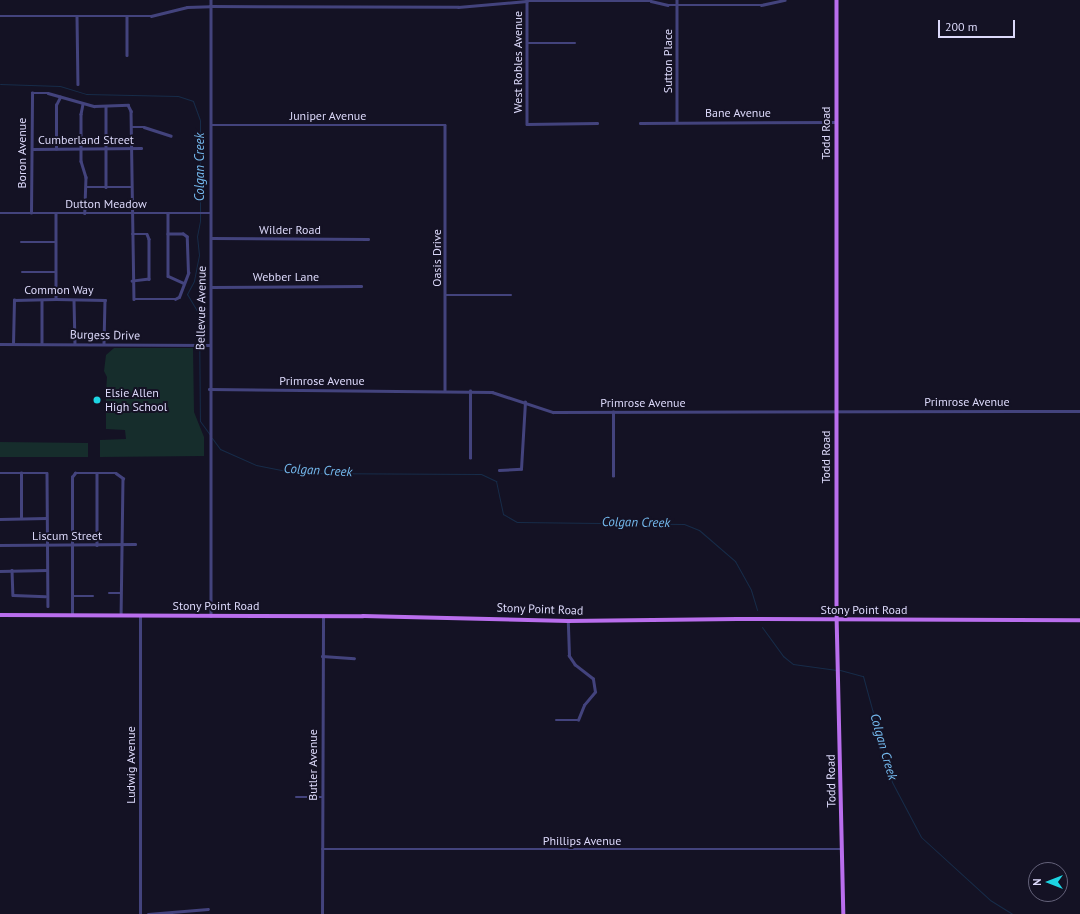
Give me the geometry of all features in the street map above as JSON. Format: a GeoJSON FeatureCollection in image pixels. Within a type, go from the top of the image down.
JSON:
{"type":"FeatureCollection","features":[{"type":"Feature","properties":{"kind":"main road","name":"Todd Road"},"geometry":{"type":"LineString","coordinates":[[837,0],[837,620],[844,914]]}},
{"type":"Feature","properties":{"kind":"main road","name":"Stony Point Road"},"geometry":{"type":"LineString","coordinates":[[0,615],[121,617],[322,616],[568,621],[1080,620]]}},
{"type":"Feature","properties":{"kind":"street","name":"Bellevue Avenue"},"geometry":{"type":"LineString","coordinates":[[210,0],[212,125],[212,286],[209,345],[211,616]]}},
{"type":"Feature","properties":{"kind":"street","name":"Sutton Place"},"geometry":{"type":"LineString","coordinates":[[677,0],[677,122]]}},
{"type":"Feature","properties":{"kind":"street"},"geometry":{"type":"LineString","coordinates":[[0,16],[151,16],[187,7],[210,6],[454,7],[527,1],[651,1],[677,5],[761,5],[784,0]]}},
{"type":"Feature","properties":{"kind":"street","name":"West Robles Avenue"},"geometry":{"type":"LineString","coordinates":[[527,1],[527,124],[597,123]]}},
{"type":"Feature","properties":{"kind":"street"},"geometry":{"type":"LineString","coordinates":[[77,16],[78,84]]}},
{"type":"Feature","properties":{"kind":"street"},"geometry":{"type":"LineString","coordinates":[[127,16],[127,55]]}},
{"type":"Feature","properties":{"kind":"street"},"geometry":{"type":"LineString","coordinates":[[527,43],[575,43]]}},
{"type":"Feature","properties":{"kind":"street","name":"Boron Avenue"},"geometry":{"type":"LineString","coordinates":[[31,213],[32,93],[48,93],[60,97]]}},
{"type":"Feature","properties":{"kind":"street"},"geometry":{"type":"LineString","coordinates":[[56,149],[56,105],[60,97],[83,104],[131,106],[132,281],[134,299],[176,299],[188,273],[187,237],[184,234],[168,234]]}},
{"type":"Feature","properties":{"kind":"street"},"geometry":{"type":"LineString","coordinates":[[83,104],[81,148],[86,187],[86,213]]}},
{"type":"Feature","properties":{"kind":"street"},"geometry":{"type":"LineString","coordinates":[[106,106],[106,187]]}},
{"type":"Feature","properties":{"kind":"street","name":"Bane Avenue"},"geometry":{"type":"LineString","coordinates":[[640,123],[836,122]]}},
{"type":"Feature","properties":{"kind":"street","name":"Juniper Avenue"},"geometry":{"type":"LineString","coordinates":[[212,125],[445,125]]}},
{"type":"Feature","properties":{"kind":"street","name":"Oasis Drive"},"geometry":{"type":"LineString","coordinates":[[445,125],[445,391]]}},
{"type":"Feature","properties":{"kind":"street"},"geometry":{"type":"LineString","coordinates":[[131,127],[144,127],[171,136]]}},
{"type":"Feature","properties":{"kind":"street","name":"Cumberland Street"},"geometry":{"type":"LineString","coordinates":[[32,149],[141,148]]}},
{"type":"Feature","properties":{"kind":"street"},"geometry":{"type":"LineString","coordinates":[[86,187],[132,187]]}},
{"type":"Feature","properties":{"kind":"street","name":"Dutton Meadow"},"geometry":{"type":"LineString","coordinates":[[0,213],[211,213]]}},
{"type":"Feature","properties":{"kind":"street"},"geometry":{"type":"LineString","coordinates":[[56,213],[56,299]]}},
{"type":"Feature","properties":{"kind":"street"},"geometry":{"type":"LineString","coordinates":[[168,214],[168,276],[184,283]]}},
{"type":"Feature","properties":{"kind":"street"},"geometry":{"type":"LineString","coordinates":[[132,234],[147,234],[149,239],[149,279],[132,281]]}},
{"type":"Feature","properties":{"kind":"street","name":"Wilder Road"},"geometry":{"type":"LineString","coordinates":[[212,238],[368,239]]}},
{"type":"Feature","properties":{"kind":"street"},"geometry":{"type":"LineString","coordinates":[[21,242],[56,242]]}},
{"type":"Feature","properties":{"kind":"street"},"geometry":{"type":"LineString","coordinates":[[22,272],[56,272]]}},
{"type":"Feature","properties":{"kind":"street","name":"Webber Lane"},"geometry":{"type":"LineString","coordinates":[[212,286],[361,286]]}},
{"type":"Feature","properties":{"kind":"street"},"geometry":{"type":"LineString","coordinates":[[446,295],[511,296]]}},
{"type":"Feature","properties":{"kind":"street","name":"Common Way"},"geometry":{"type":"LineString","coordinates":[[13,344],[14,300],[56,299],[104,300],[104,344]]}},
{"type":"Feature","properties":{"kind":"street"},"geometry":{"type":"LineString","coordinates":[[42,300],[42,344]]}},
{"type":"Feature","properties":{"kind":"street"},"geometry":{"type":"LineString","coordinates":[[74,300],[74,344]]}},
{"type":"Feature","properties":{"kind":"street","name":"Burgess Drive"},"geometry":{"type":"LineString","coordinates":[[0,344],[209,345]]}},
{"type":"Feature","properties":{"kind":"street","name":"Primrose Avenue"},"geometry":{"type":"LineString","coordinates":[[209,389],[492,392],[553,412],[1080,411]]}},
{"type":"Feature","properties":{"kind":"street"},"geometry":{"type":"LineString","coordinates":[[470,391],[470,458]]}},
{"type":"Feature","properties":{"kind":"street"},"geometry":{"type":"LineString","coordinates":[[499,470],[521,469],[525,402]]}},
{"type":"Feature","properties":{"kind":"street"},"geometry":{"type":"LineString","coordinates":[[613,412],[613,476]]}},
{"type":"Feature","properties":{"kind":"street"},"geometry":{"type":"LineString","coordinates":[[0,473],[47,473],[46,596],[48,606]]}},
{"type":"Feature","properties":{"kind":"street"},"geometry":{"type":"LineString","coordinates":[[21,473],[21,518]]}},
{"type":"Feature","properties":{"kind":"street"},"geometry":{"type":"LineString","coordinates":[[72,615],[72,477],[76,473],[97,473],[122,475],[123,544],[121,617]]}},
{"type":"Feature","properties":{"kind":"street"},"geometry":{"type":"LineString","coordinates":[[97,473],[97,544]]}},
{"type":"Feature","properties":{"kind":"street"},"geometry":{"type":"LineString","coordinates":[[0,519],[46,518]]}},
{"type":"Feature","properties":{"kind":"street","name":"Liscum Street"},"geometry":{"type":"LineString","coordinates":[[0,546],[46,544],[135,544]]}},
{"type":"Feature","properties":{"kind":"street"},"geometry":{"type":"LineString","coordinates":[[0,572],[12,570],[47,570]]}},
{"type":"Feature","properties":{"kind":"street"},"geometry":{"type":"LineString","coordinates":[[12,570],[12,595],[46,596]]}},
{"type":"Feature","properties":{"kind":"street"},"geometry":{"type":"LineString","coordinates":[[109,593],[121,593]]}},
{"type":"Feature","properties":{"kind":"street"},"geometry":{"type":"LineString","coordinates":[[72,596],[93,596]]}},
{"type":"Feature","properties":{"kind":"street","name":"Ludwig Avenue"},"geometry":{"type":"LineString","coordinates":[[140,616],[140,914]]}},
{"type":"Feature","properties":{"kind":"street","name":"Butler Avenue"},"geometry":{"type":"LineString","coordinates":[[322,616],[322,914]]}},
{"type":"Feature","properties":{"kind":"street"},"geometry":{"type":"LineString","coordinates":[[556,720],[578,720],[584,705],[595,692],[593,679],[575,665],[569,656],[568,621]]}},
{"type":"Feature","properties":{"kind":"street"},"geometry":{"type":"LineString","coordinates":[[322,656],[354,658]]}},
{"type":"Feature","properties":{"kind":"street"},"geometry":{"type":"LineString","coordinates":[[296,797],[322,797]]}},
{"type":"Feature","properties":{"kind":"street","name":"Phillips Avenue"},"geometry":{"type":"LineString","coordinates":[[322,849],[842,849]]}},
{"type":"Feature","properties":{"kind":"street"},"geometry":{"type":"LineString","coordinates":[[148,914],[208,909]]}},
{"type":"Feature","properties":{"kind":"green space"},"geometry":{"type":"Polygon","coordinates":[[[114,348],[193,348],[194,412],[204,437],[204,456],[100,457],[100,440],[126,439],[125,430],[106,429],[106,393],[104,392],[106,392],[107,377],[104,371],[106,355],[114,348]]]}},
{"type":"Feature","properties":{"kind":"green space"},"geometry":{"type":"Polygon","coordinates":[[[0,442],[88,443],[88,457],[0,457],[0,442]]]}},
{"type":"Feature","properties":{"kind":"waterway","name":"Colgan Creek"},"geometry":{"type":"LineString","coordinates":[[0,84],[60,86],[86,94],[178,96],[193,101],[200,120],[200,221],[197,236],[199,255],[194,281],[187,294],[199,314],[200,421],[210,435]]}},
{"type":"Feature","properties":{"kind":"waterway","name":"Colgan Creek"},"geometry":{"type":"LineString","coordinates":[[212,438],[220,449],[256,465],[296,473],[481,474],[496,481],[503,514],[517,522],[684,524],[699,530],[735,561],[751,590],[757,610]]}},
{"type":"Feature","properties":{"kind":"waterway","name":"Colgan Creek"},"geometry":{"type":"LineString","coordinates":[[762,627],[783,656],[793,664],[837,670]]}},
{"type":"Feature","properties":{"kind":"waterway","name":"Colgan Creek"},"geometry":{"type":"LineString","coordinates":[[840,670],[863,676],[892,782],[921,837],[990,900],[1012,914]]}},
{"type":"Feature","properties":{"kind":"place","name":"Elsie Allen High School"},"geometry":{"type":"Point","coordinates":[97,400]}}]}
